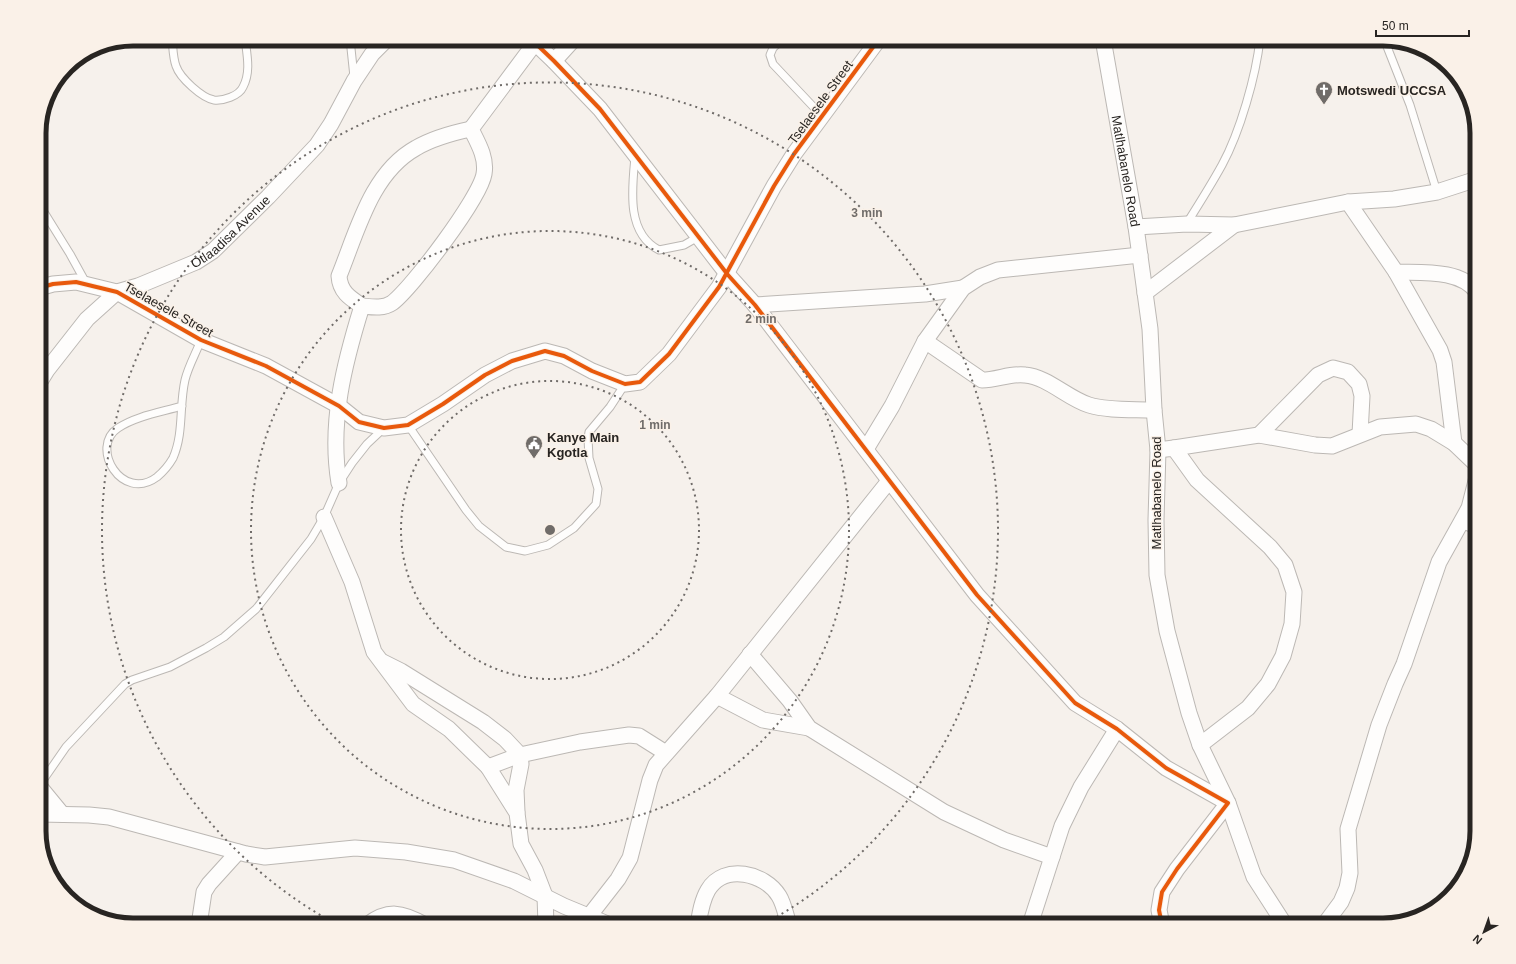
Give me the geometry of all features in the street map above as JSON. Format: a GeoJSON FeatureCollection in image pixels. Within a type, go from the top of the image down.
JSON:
{"type":"FeatureCollection","features":[{"type":"Feature","properties":{"kind":"street","name":"Otlaadisa Avenue"},"geometry":{"type":"LineString","coordinates":[[46,373],[87,319],[117,292],[138,286],[196,262],[213,251],[300,165],[317,145],[331,124],[354,81],[372,54],[380,46]]}},
{"type":"Feature","properties":{"kind":"street"},"geometry":{"type":"LineString","coordinates":[[471,128],[485,163],[481,186],[468,209],[419,274],[391,304],[378,307],[362,306],[347,295],[340,283],[339,276],[366,207],[380,182],[397,163],[415,148],[443,136],[471,128],[529,46]]}},
{"type":"Feature","properties":{"kind":"street"},"geometry":{"type":"LineString","coordinates":[[538,46],[600,109],[728,275],[755,305],[977,596],[1075,703],[1117,729],[1166,768],[1228,803],[1177,869],[1162,892],[1159,910],[1161,918]]}},
{"type":"Feature","properties":{"kind":"street"},"geometry":{"type":"LineString","coordinates":[[554,61],[568,46]]}},
{"type":"Feature","properties":{"kind":"street","name":"Tselaesele Street"},"geometry":{"type":"LineString","coordinates":[[46,287],[76,282],[117,292],[201,340],[266,366],[339,406],[359,422],[384,428],[408,424],[444,404],[485,375],[512,362],[544,351],[564,356],[592,371],[625,384],[640,382],[669,354],[728,275],[774,186],[794,154],[874,46]]}},
{"type":"Feature","properties":{"kind":"street","name":"Matlhabanelo Road"},"geometry":{"type":"LineString","coordinates":[[1104,46],[1136,227],[1150,328],[1154,410],[1158,450],[1156,520],[1157,575],[1167,632],[1189,713],[1200,745],[1228,803],[1254,876],[1281,918]]}},
{"type":"Feature","properties":{"kind":"street"},"geometry":{"type":"LineString","coordinates":[[1136,227],[1187,224],[1234,225],[1348,202],[1394,199],[1437,192],[1470,181]]}},
{"type":"Feature","properties":{"kind":"street"},"geometry":{"type":"LineString","coordinates":[[1348,202],[1396,272],[1440,350],[1444,362],[1454,443]]}},
{"type":"Feature","properties":{"kind":"street"},"geometry":{"type":"LineString","coordinates":[[1145,293],[1234,225]]}},
{"type":"Feature","properties":{"kind":"street"},"geometry":{"type":"LineString","coordinates":[[866,449],[892,406],[925,341],[963,288],[980,277],[998,270],[1140,255]]}},
{"type":"Feature","properties":{"kind":"street"},"geometry":{"type":"LineString","coordinates":[[1396,272],[1452,275],[1470,285]]}},
{"type":"Feature","properties":{"kind":"street"},"geometry":{"type":"LineString","coordinates":[[755,305],[925,294],[963,288]]}},
{"type":"Feature","properties":{"kind":"street"},"geometry":{"type":"LineString","coordinates":[[339,483],[335,460],[335,441],[341,382],[346,356],[362,306]]}},
{"type":"Feature","properties":{"kind":"street"},"geometry":{"type":"LineString","coordinates":[[925,341],[982,380],[993,380],[1026,375],[1046,382],[1068,396],[1090,405],[1154,410]]}},
{"type":"Feature","properties":{"kind":"street"},"geometry":{"type":"LineString","coordinates":[[1259,435],[1318,375],[1333,368],[1348,372],[1359,384],[1362,396],[1360,434]]}},
{"type":"Feature","properties":{"kind":"street"},"geometry":{"type":"LineString","coordinates":[[1158,450],[1259,435],[1315,445],[1332,446],[1380,427],[1416,424],[1431,429],[1454,443],[1470,458]]}},
{"type":"Feature","properties":{"kind":"street"},"geometry":{"type":"LineString","coordinates":[[1174,448],[1197,480],[1270,547],[1285,566],[1294,592],[1292,624],[1283,656],[1268,684],[1248,708],[1200,745]]}},
{"type":"Feature","properties":{"kind":"street"},"geometry":{"type":"LineString","coordinates":[[588,918],[618,880],[630,858],[650,780],[656,765],[716,696],[889,481]]}},
{"type":"Feature","properties":{"kind":"street"},"geometry":{"type":"LineString","coordinates":[[1329,918],[1341,902],[1347,888],[1350,873],[1348,829],[1379,725],[1404,664],[1439,562],[1470,523],[1470,504]]}},
{"type":"Feature","properties":{"kind":"street"},"geometry":{"type":"LineString","coordinates":[[324,517],[352,582],[370,641],[379,660],[413,704],[449,728],[488,767],[517,813]]}},
{"type":"Feature","properties":{"kind":"street"},"geometry":{"type":"LineString","coordinates":[[750,654],[790,701],[809,728]]}},
{"type":"Feature","properties":{"kind":"street"},"geometry":{"type":"LineString","coordinates":[[379,660],[419,682],[461,710],[483,722],[505,738],[520,755],[521,764],[516,790],[521,844],[535,870],[545,896],[546,918]]}},
{"type":"Feature","properties":{"kind":"street"},"geometry":{"type":"LineString","coordinates":[[716,696],[762,720],[809,728],[944,812],[1004,840],[1052,856]]}},
{"type":"Feature","properties":{"kind":"street"},"geometry":{"type":"LineString","coordinates":[[449,728],[461,710]]}},
{"type":"Feature","properties":{"kind":"street"},"geometry":{"type":"LineString","coordinates":[[1032,918],[1062,826],[1081,787],[1117,729]]}},
{"type":"Feature","properties":{"kind":"street"},"geometry":{"type":"LineString","coordinates":[[488,767],[520,755],[580,742],[629,735],[639,736],[666,753]]}},
{"type":"Feature","properties":{"kind":"street"},"geometry":{"type":"LineString","coordinates":[[46,795],[62,814]]}},
{"type":"Feature","properties":{"kind":"street"},"geometry":{"type":"LineString","coordinates":[[46,814],[89,815],[128,821],[238,852],[265,857],[355,848],[406,852],[454,860],[514,881],[545,896],[581,918]]}},
{"type":"Feature","properties":{"kind":"street"},"geometry":{"type":"LineString","coordinates":[[200,918],[204,892],[209,884],[238,852]]}},
{"type":"Feature","properties":{"kind":"street"},"geometry":{"type":"LineString","coordinates":[[700,918],[708,889],[718,879],[734,874],[754,876],[768,884],[779,896],[787,918]]}},
{"type":"Feature","properties":{"kind":"street"},"geometry":{"type":"LineString","coordinates":[[376,918],[379,916],[391,914],[413,918]]}},
{"type":"Feature","properties":{"kind":"lane"},"geometry":{"type":"LineString","coordinates":[[173,46],[176,67],[188,83],[203,95],[214,100],[232,97],[243,89],[248,75],[246,46]]}},
{"type":"Feature","properties":{"kind":"lane"},"geometry":{"type":"LineString","coordinates":[[351,46],[354,81]]}},
{"type":"Feature","properties":{"kind":"lane"},"geometry":{"type":"LineString","coordinates":[[775,46],[770,55],[773,64],[822,117]]}},
{"type":"Feature","properties":{"kind":"lane"},"geometry":{"type":"LineString","coordinates":[[1187,224],[1223,164],[1238,127],[1260,46]]}},
{"type":"Feature","properties":{"kind":"lane"},"geometry":{"type":"LineString","coordinates":[[1387,46],[1410,105],[1437,192]]}},
{"type":"Feature","properties":{"kind":"lane"},"geometry":{"type":"LineString","coordinates":[[635,155],[633,212],[642,237],[651,246],[659,250],[684,245],[698,237]]}},
{"type":"Feature","properties":{"kind":"lane"},"geometry":{"type":"LineString","coordinates":[[46,215],[70,254],[86,284]]}},
{"type":"Feature","properties":{"kind":"lane"},"geometry":{"type":"LineString","coordinates":[[182,406],[130,422],[112,433],[109,442],[108,460],[119,475],[133,484],[141,485],[149,483],[162,472],[172,459],[180,438],[185,379],[201,340]]}},
{"type":"Feature","properties":{"kind":"lane"},"geometry":{"type":"LineString","coordinates":[[408,424],[466,510],[479,526],[506,547],[525,551],[548,546],[574,528],[596,504],[598,489],[589,458],[589,432],[610,408],[625,384]]}},
{"type":"Feature","properties":{"kind":"lane"},"geometry":{"type":"LineString","coordinates":[[46,776],[66,747],[125,684],[132,680],[170,667],[206,648],[224,637],[256,609],[290,567],[324,517],[339,483],[367,444],[384,428]]}},
{"type":"Feature","properties":{"kind":"cycle path"},"geometry":{"type":"LineString","coordinates":[[538,46],[600,109],[728,275],[755,305],[977,595],[1075,703],[1117,729],[1166,768],[1228,803],[1177,869],[1162,892],[1159,910],[1161,918]]}},
{"type":"Feature","properties":{"kind":"cycle path"},"geometry":{"type":"LineString","coordinates":[[46,286],[76,282],[117,292],[201,340],[266,366],[339,406],[359,422],[384,428],[408,425],[443,404],[485,375],[512,361],[545,351],[564,356],[592,371],[625,384],[640,382],[669,354],[719,287],[774,186],[794,154],[874,46]]}},
{"type":"Feature","properties":{"kind":"place","name":"Motswedi UCCSA"},"geometry":{"type":"Point","coordinates":[1324,105]}},
{"type":"Feature","properties":{"kind":"place","name":"Kanye Main Kgotla"},"geometry":{"type":"Point","coordinates":[534,459]}}]}
